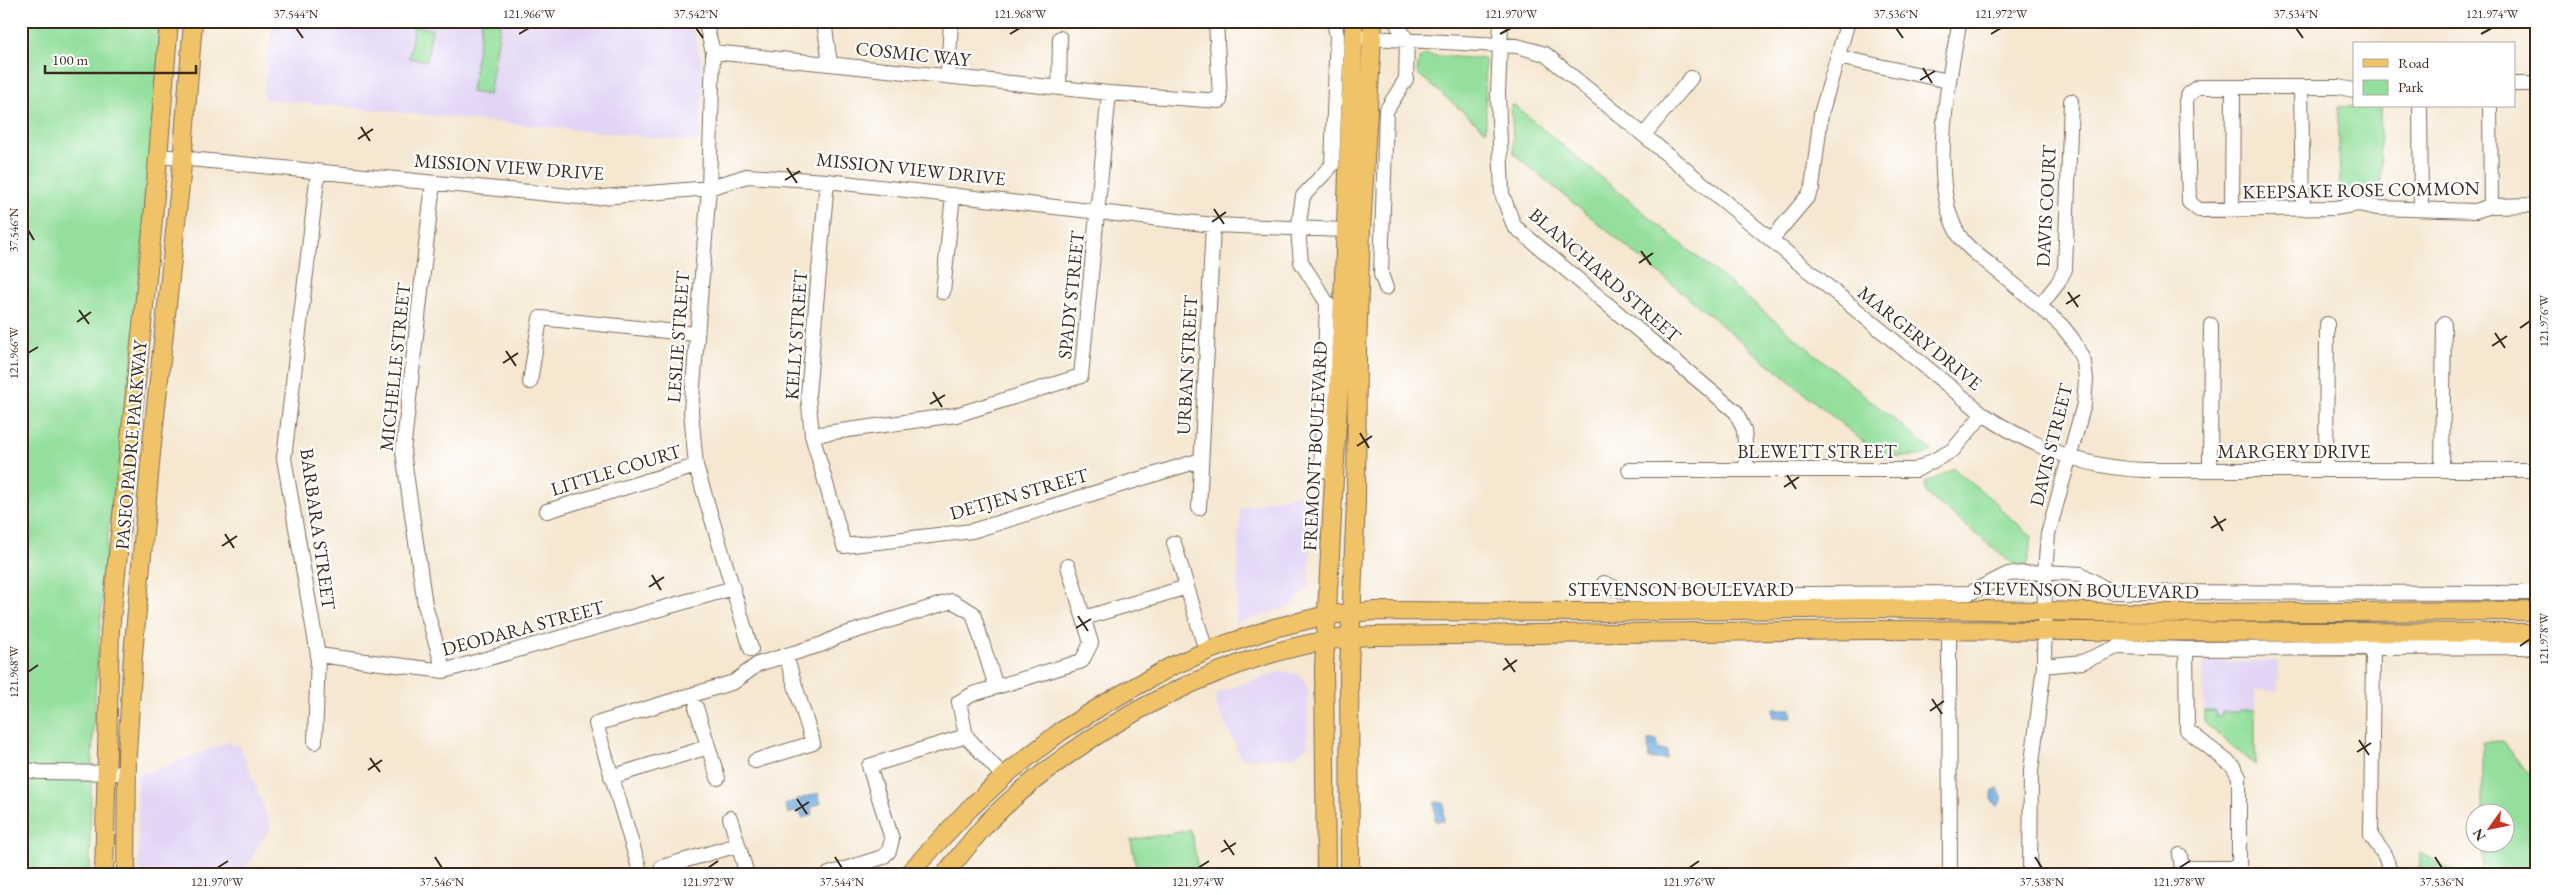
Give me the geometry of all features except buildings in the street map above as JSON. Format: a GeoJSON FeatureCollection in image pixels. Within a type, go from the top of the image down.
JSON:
{"type":"FeatureCollection","features":[{"type":"Feature","properties":{"kind":"main road","name":"PASEO PADRE PARKWAY"},"geometry":{"type":"LineString","coordinates":[[104,874],[110,630],[159,156],[169,21]]}},
{"type":"Feature","properties":{"kind":"main road","name":"PASEO PADRE PARKWAY"},"geometry":{"type":"LineString","coordinates":[[126,874],[127,773],[133,655],[149,465],[182,158],[193,21]]}},
{"type":"Feature","properties":{"kind":"main road","name":"FREMONT BOULEVARD"},"geometry":{"type":"LineString","coordinates":[[1350,874],[1350,638],[1356,501],[1353,29]]}},
{"type":"Feature","properties":{"kind":"main road","name":"FREMONT BOULEVARD"},"geometry":{"type":"LineString","coordinates":[[1326,874],[1325,641],[1342,327],[1373,30]]}},
{"type":"Feature","properties":{"kind":"main road","name":"STEVENSON BOULEVARD"},"geometry":{"type":"LineString","coordinates":[[908,874],[1004,776],[1060,732],[1106,703],[1158,674],[1206,651],[1274,628],[1327,615],[1351,612],[1871,608],[2045,612],[2537,611]]}},
{"type":"Feature","properties":{"kind":"main road","name":"STEVENSON BOULEVARD"},"geometry":{"type":"LineString","coordinates":[[945,874],[985,826],[1009,803],[1060,762],[1114,725],[1161,699],[1231,668],[1303,645],[1325,641],[1350,638],[1949,630],[2537,633]]}},
{"type":"Feature","properties":{"kind":"street","name":"LESLIE STREET"},"geometry":{"type":"LineString","coordinates":[[705,21],[713,52],[709,188],[691,412],[696,466],[751,649]]}},
{"type":"Feature","properties":{"kind":"street"},"geometry":{"type":"LineString","coordinates":[[824,21],[830,64]]}},
{"type":"Feature","properties":{"kind":"street"},"geometry":{"type":"LineString","coordinates":[[948,76],[950,21]]}},
{"type":"Feature","properties":{"kind":"street","name":"COSMIC WAY"},"geometry":{"type":"LineString","coordinates":[[713,52],[1109,93],[1220,101],[1216,21]]}},
{"type":"Feature","properties":{"kind":"street","name":"FREMONT BOULEVARD"},"geometry":{"type":"LineString","coordinates":[[1321,471],[1327,303],[1301,262],[1298,230],[1303,196],[1332,165],[1337,36],[1334,21]]}},
{"type":"Feature","properties":{"kind":"street"},"geometry":{"type":"LineString","coordinates":[[1386,288],[1381,274],[1386,111],[1406,79],[1407,40],[1395,21]]}},
{"type":"Feature","properties":{"kind":"street","name":"BLANCHARD STREET"},"geometry":{"type":"LineString","coordinates":[[1501,21],[1498,94],[1502,194],[1514,226],[1736,412],[1744,430],[1747,468]]}},
{"type":"Feature","properties":{"kind":"street"},"geometry":{"type":"LineString","coordinates":[[1770,240],[1808,196],[1812,188],[1821,114],[1848,21]]}},
{"type":"Feature","properties":{"kind":"street","name":"DAVIS STREET"},"geometry":{"type":"LineString","coordinates":[[1960,21],[1948,81],[1944,113],[1944,190],[1951,223],[1964,243],[2062,326],[2074,340],[2084,362],[2086,380],[2084,404],[2071,458],[2048,534],[2045,572],[2044,666],[2031,771],[2030,874]]}},
{"type":"Feature","properties":{"kind":"street","name":"MARGERY DRIVE"},"geometry":{"type":"LineString","coordinates":[[1353,29],[1373,30],[1407,40],[1500,45],[1533,49],[1545,54],[1983,414],[2030,443],[2071,458],[2126,469],[2537,470]]}},
{"type":"Feature","properties":{"kind":"street"},"geometry":{"type":"LineString","coordinates":[[1059,88],[1060,38]]}},
{"type":"Feature","properties":{"kind":"street"},"geometry":{"type":"LineString","coordinates":[[1838,57],[1948,81]]}},
{"type":"Feature","properties":{"kind":"street"},"geometry":{"type":"LineString","coordinates":[[1644,135],[1691,78]]}},
{"type":"Feature","properties":{"kind":"street"},"geometry":{"type":"LineString","coordinates":[[2516,84],[2537,84]]}},
{"type":"Feature","properties":{"kind":"street","name":"KEEPSAKE ROSE COMMON"},"geometry":{"type":"LineString","coordinates":[[2233,87],[2199,86],[2189,94],[2186,101],[2189,202],[2198,210],[2335,208],[2358,204],[2377,208],[2475,211],[2491,206],[2537,205]]}},
{"type":"Feature","properties":{"kind":"street"},"geometry":{"type":"LineString","coordinates":[[2232,210],[2233,87],[2338,87],[2353,90]]}},
{"type":"Feature","properties":{"kind":"street"},"geometry":{"type":"LineString","coordinates":[[2301,88],[2302,209]]}},
{"type":"Feature","properties":{"kind":"street","name":"SPADY STREET"},"geometry":{"type":"LineString","coordinates":[[812,436],[956,415],[1080,376],[1099,210],[1109,93]]}},
{"type":"Feature","properties":{"kind":"street","name":"DAVIS COURT"},"geometry":{"type":"LineString","coordinates":[[2040,306],[2065,269],[2071,101]]}},
{"type":"Feature","properties":{"kind":"street"},"geometry":{"type":"LineString","coordinates":[[2420,108],[2421,209]]}},
{"type":"Feature","properties":{"kind":"street"},"geometry":{"type":"LineString","coordinates":[[2490,108],[2491,206]]}},
{"type":"Feature","properties":{"kind":"street","name":"MISSION VIEW DRIVE"},"geometry":{"type":"LineString","coordinates":[[159,156],[591,198],[709,188],[747,176],[827,181],[1099,210],[1213,225],[1298,230],[1353,230]]}},
{"type":"Feature","properties":{"kind":"street","name":"BARBARA STREET"},"geometry":{"type":"LineString","coordinates":[[315,742],[318,655],[284,458],[318,172]]}},
{"type":"Feature","properties":{"kind":"street","name":"KELLY STREET"},"geometry":{"type":"LineString","coordinates":[[827,181],[808,396],[812,436],[844,546]]}},
{"type":"Feature","properties":{"kind":"street","name":"MICHELLE STREET"},"geometry":{"type":"LineString","coordinates":[[433,183],[403,452],[425,605],[444,671]]}},
{"type":"Feature","properties":{"kind":"street"},"geometry":{"type":"LineString","coordinates":[[943,292],[953,195]]}},
{"type":"Feature","properties":{"kind":"street","name":"URBAN STREET"},"geometry":{"type":"LineString","coordinates":[[1199,508],[1213,225]]}},
{"type":"Feature","properties":{"kind":"street"},"geometry":{"type":"LineString","coordinates":[[530,382],[540,318],[696,334]]}},
{"type":"Feature","properties":{"kind":"street"},"geometry":{"type":"LineString","coordinates":[[2326,469],[2327,324]]}},
{"type":"Feature","properties":{"kind":"street"},"geometry":{"type":"LineString","coordinates":[[2442,470],[2444,324]]}},
{"type":"Feature","properties":{"kind":"street"},"geometry":{"type":"LineString","coordinates":[[2210,469],[2212,325]]}},
{"type":"Feature","properties":{"kind":"street","name":"BLEWETT STREET"},"geometry":{"type":"LineString","coordinates":[[1629,470],[1747,468],[1916,470],[1953,450],[1983,414]]}},
{"type":"Feature","properties":{"kind":"street","name":"DETJEN STREET"},"geometry":{"type":"LineString","coordinates":[[844,546],[972,531],[1201,460]]}},
{"type":"Feature","properties":{"kind":"street","name":"LITTLE COURT"},"geometry":{"type":"LineString","coordinates":[[547,511],[696,466]]}},
{"type":"Feature","properties":{"kind":"street"},"geometry":{"type":"LineString","coordinates":[[1174,543],[1206,651]]}},
{"type":"Feature","properties":{"kind":"street"},"geometry":{"type":"LineString","coordinates":[[1004,776],[966,736],[959,702],[973,694],[1082,661],[1091,643],[1068,566]]}},
{"type":"Feature","properties":{"kind":"street","name":"STEVENSON BOULEVARD"},"geometry":{"type":"LineString","coordinates":[[1604,583],[1632,596],[1970,593],[2008,574],[2045,572],[2081,574],[2111,592],[2537,592]]}},
{"type":"Feature","properties":{"kind":"street"},"geometry":{"type":"LineString","coordinates":[[1084,618],[1187,587]]}},
{"type":"Feature","properties":{"kind":"street","name":"DEODARA STREET"},"geometry":{"type":"LineString","coordinates":[[318,655],[444,671],[733,588]]}},
{"type":"Feature","properties":{"kind":"street"},"geometry":{"type":"LineString","coordinates":[[641,874],[596,724],[734,682],[758,664],[823,644],[839,636],[952,602],[974,613],[996,687]]}},
{"type":"Feature","properties":{"kind":"street"},"geometry":{"type":"LineString","coordinates":[[1949,630],[1950,874]]}},
{"type":"Feature","properties":{"kind":"street"},"geometry":{"type":"LineString","coordinates":[[2044,666],[2082,662],[2117,647],[2186,649],[2537,647]]}},
{"type":"Feature","properties":{"kind":"street"},"geometry":{"type":"LineString","coordinates":[[2373,647],[2371,836],[2386,858],[2389,868],[2388,874]]}},
{"type":"Feature","properties":{"kind":"street"},"geometry":{"type":"LineString","coordinates":[[2180,855],[2182,868],[2239,871],[2239,777],[2233,766],[2187,730],[2186,649]]}},
{"type":"Feature","properties":{"kind":"street"},"geometry":{"type":"LineString","coordinates":[[755,761],[814,743],[786,656]]}},
{"type":"Feature","properties":{"kind":"street"},"geometry":{"type":"LineString","coordinates":[[696,707],[718,778]]}},
{"type":"Feature","properties":{"kind":"street"},"geometry":{"type":"LineString","coordinates":[[829,874],[847,871],[883,857],[890,851],[892,839],[869,766],[966,736]]}},
{"type":"Feature","properties":{"kind":"street"},"geometry":{"type":"LineString","coordinates":[[612,777],[708,747]]}},
{"type":"Feature","properties":{"kind":"street"},"geometry":{"type":"LineString","coordinates":[[21,769],[40,772],[127,773]]}},
{"type":"Feature","properties":{"kind":"street"},"geometry":{"type":"LineString","coordinates":[[730,818],[747,874]]}},
{"type":"Feature","properties":{"kind":"street"},"geometry":{"type":"LineString","coordinates":[[662,867],[738,845]]}},
{"type":"Feature","properties":{"kind":"shaded area"},"geometry":{"type":"Polygon","coordinates":[[[273,21],[692,21],[701,59],[703,85],[699,142],[263,99],[273,21]]]}},
{"type":"Feature","properties":{"kind":"shaded area"},"geometry":{"type":"Polygon","coordinates":[[[1314,490],[1309,586],[1291,606],[1236,623],[1240,508],[1314,490]]]}},
{"type":"Feature","properties":{"kind":"shaded area"},"geometry":{"type":"Polygon","coordinates":[[[2278,661],[2278,690],[2255,690],[2255,765],[2204,722],[2204,662],[2278,661]]]}},
{"type":"Feature","properties":{"kind":"shaded area"},"geometry":{"type":"Polygon","coordinates":[[[1281,671],[1297,674],[1304,680],[1308,689],[1308,746],[1294,757],[1242,759],[1214,701],[1219,692],[1281,671]]]}},
{"type":"Feature","properties":{"kind":"shaded area"},"geometry":{"type":"Polygon","coordinates":[[[231,741],[233,746],[239,744],[271,826],[242,874],[139,874],[137,776],[231,741]]]}},
{"type":"Feature","properties":{"kind":"green space"},"geometry":{"type":"Polygon","coordinates":[[[21,21],[163,21],[124,448],[112,502],[106,557],[93,734],[90,874],[21,874],[21,21]]]}},
{"type":"Feature","properties":{"kind":"green space"},"geometry":{"type":"Polygon","coordinates":[[[482,21],[501,21],[489,95],[471,92],[482,21]]]}},
{"type":"Feature","properties":{"kind":"green space"},"geometry":{"type":"Polygon","coordinates":[[[414,26],[432,29],[427,61],[409,58],[414,26]]]}},
{"type":"Feature","properties":{"kind":"green space"},"geometry":{"type":"Polygon","coordinates":[[[1425,55],[1485,59],[1486,131],[1417,73],[1419,59],[1425,55]]]}},
{"type":"Feature","properties":{"kind":"green space"},"geometry":{"type":"Polygon","coordinates":[[[1511,105],[1514,105],[1932,451],[1920,456],[1883,458],[1514,154],[1511,105]]]}},
{"type":"Feature","properties":{"kind":"green space"},"geometry":{"type":"Polygon","coordinates":[[[2338,107],[2380,108],[2381,191],[2340,190],[2338,107]]]}},
{"type":"Feature","properties":{"kind":"green space"},"geometry":{"type":"Polygon","coordinates":[[[1953,468],[2000,506],[1999,508],[2032,536],[2027,565],[2015,566],[1927,494],[1925,482],[1939,477],[1953,468]]]}},
{"type":"Feature","properties":{"kind":"green space"},"geometry":{"type":"Polygon","coordinates":[[[2240,710],[2255,710],[2255,765],[2204,722],[2204,711],[2216,711],[2216,717],[2221,717],[2222,712],[2239,712],[2240,710]]]}},
{"type":"Feature","properties":{"kind":"green space"},"geometry":{"type":"Polygon","coordinates":[[[2502,741],[2537,782],[2537,874],[2483,874],[2483,852],[2516,852],[2516,802],[2482,802],[2482,742],[2502,741]]]}},
{"type":"Feature","properties":{"kind":"green space"},"geometry":{"type":"Polygon","coordinates":[[[1191,830],[1199,874],[1137,874],[1131,840],[1191,830]]]}},
{"type":"Feature","properties":{"kind":"green space"},"geometry":{"type":"Polygon","coordinates":[[[2420,853],[2456,872],[2456,874],[2419,874],[2420,853]]]}},
{"type":"Feature","properties":{"kind":"water"},"geometry":{"type":"Polygon","coordinates":[[[1773,709],[1791,709],[1792,718],[1773,718],[1773,709]]]}},
{"type":"Feature","properties":{"kind":"water"},"geometry":{"type":"Polygon","coordinates":[[[1648,740],[1657,740],[1658,750],[1667,750],[1667,759],[1649,759],[1648,740]]]}},
{"type":"Feature","properties":{"kind":"water"},"geometry":{"type":"Polygon","coordinates":[[[1998,789],[2003,799],[1997,807],[1991,799],[1993,791],[1998,789]]]}},
{"type":"Feature","properties":{"kind":"water"},"geometry":{"type":"Polygon","coordinates":[[[818,793],[821,803],[811,808],[812,815],[802,818],[799,811],[788,814],[785,804],[818,793]]]}},
{"type":"Feature","properties":{"kind":"water"},"geometry":{"type":"Polygon","coordinates":[[[1435,802],[1444,802],[1444,821],[1435,821],[1435,802]]]}}]}
